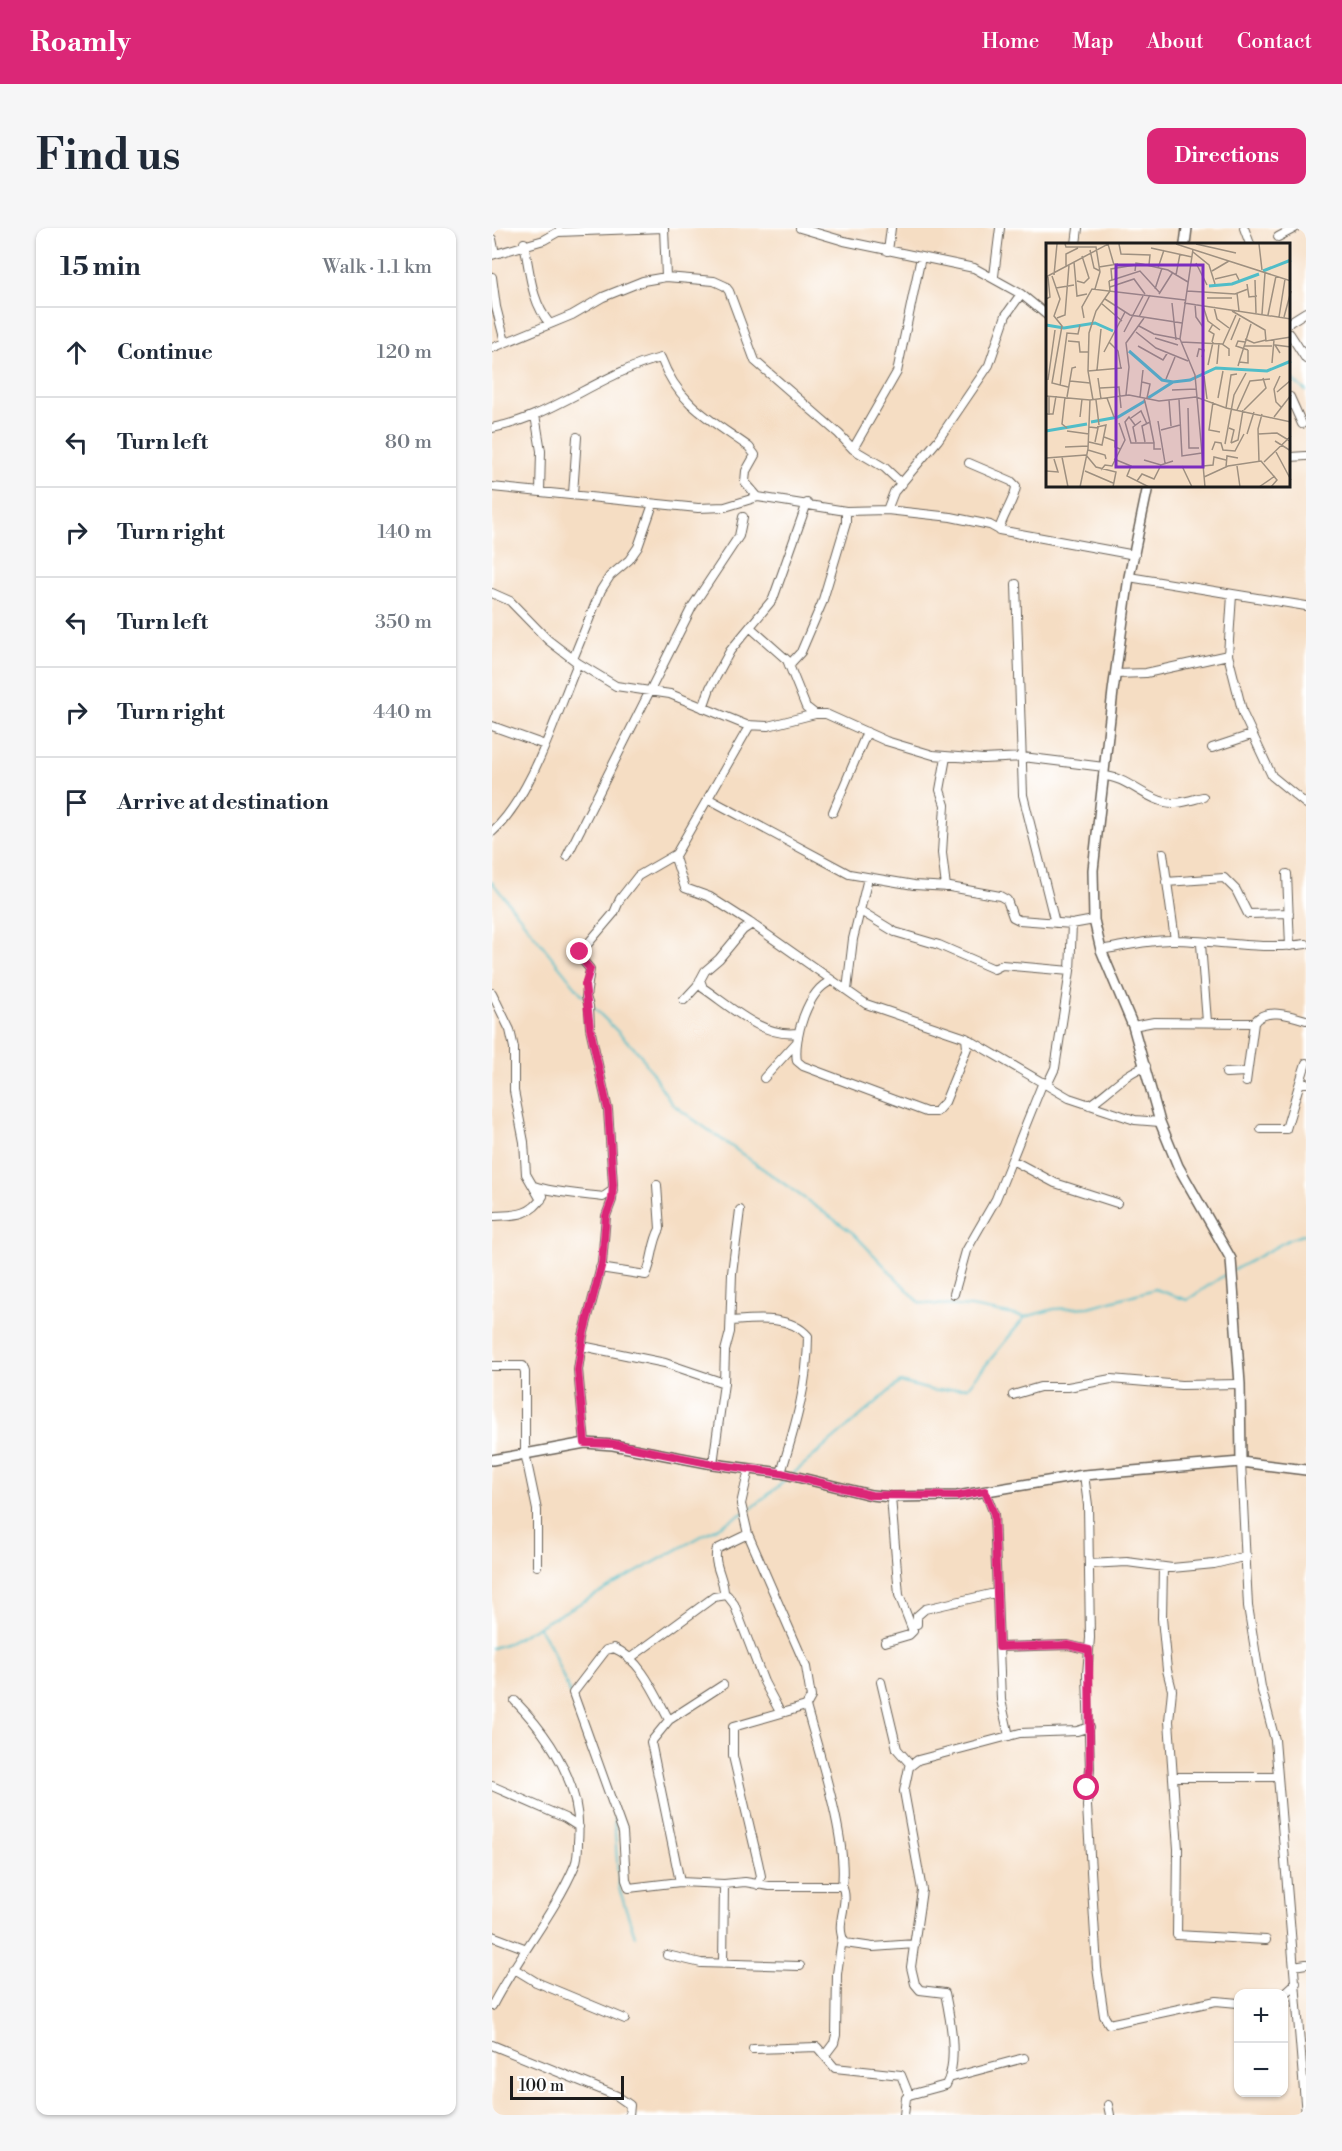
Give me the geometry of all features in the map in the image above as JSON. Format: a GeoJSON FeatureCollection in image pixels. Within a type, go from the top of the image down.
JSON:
{"type":"FeatureCollection","features":[{"type":"Feature","properties":{"kind":"street"},"geometry":{"type":"LineString","coordinates":[[492,239],[494,254],[524,243],[544,240],[558,232],[664,228],[666,277]]}},
{"type":"Feature","properties":{"kind":"street"},"geometry":{"type":"LineString","coordinates":[[803,228],[888,251],[974,268],[994,276],[1046,314]]}},
{"type":"Feature","properties":{"kind":"street"},"geometry":{"type":"LineString","coordinates":[[888,251],[891,228]]}},
{"type":"Feature","properties":{"kind":"street"},"geometry":{"type":"LineString","coordinates":[[994,276],[1000,228]]}},
{"type":"Feature","properties":{"kind":"street"},"geometry":{"type":"LineString","coordinates":[[1076,243],[1078,228]]}},
{"type":"Feature","properties":{"kind":"street"},"geometry":{"type":"LineString","coordinates":[[1185,243],[1187,228]]}},
{"type":"Feature","properties":{"kind":"street"},"geometry":{"type":"LineString","coordinates":[[1244,228],[1250,243]]}},
{"type":"Feature","properties":{"kind":"street"},"geometry":{"type":"LineString","coordinates":[[1278,237],[1295,228]]}},
{"type":"Feature","properties":{"kind":"street"},"geometry":{"type":"LineString","coordinates":[[524,243],[534,300],[539,312],[550,324]]}},
{"type":"Feature","properties":{"kind":"street"},"geometry":{"type":"LineString","coordinates":[[853,449],[897,372],[921,258]]}},
{"type":"Feature","properties":{"kind":"street"},"geometry":{"type":"LineString","coordinates":[[492,277],[496,307],[505,342]]}},
{"type":"Feature","properties":{"kind":"street"},"geometry":{"type":"LineString","coordinates":[[492,348],[643,281],[666,277],[714,281],[725,286],[755,361],[839,434],[853,449],[885,468],[902,484]]}},
{"type":"Feature","properties":{"kind":"street"},"geometry":{"type":"LineString","coordinates":[[887,510],[894,492],[938,440],[984,374],[999,343],[1006,315],[1021,294]]}},
{"type":"Feature","properties":{"kind":"street"},"geometry":{"type":"LineString","coordinates":[[1291,321],[1306,312]]}},
{"type":"Feature","properties":{"kind":"street"},"geometry":{"type":"LineString","coordinates":[[1291,336],[1306,360]]}},
{"type":"Feature","properties":{"kind":"street"},"geometry":{"type":"LineString","coordinates":[[492,428],[534,415],[575,394],[661,358],[669,380],[684,399],[749,447],[755,455],[746,471],[745,482],[758,497]]}},
{"type":"Feature","properties":{"kind":"street"},"geometry":{"type":"LineString","coordinates":[[1291,399],[1302,424]]}},
{"type":"Feature","properties":{"kind":"street"},"geometry":{"type":"LineString","coordinates":[[534,415],[541,451],[540,492]]}},
{"type":"Feature","properties":{"kind":"street"},"geometry":{"type":"LineString","coordinates":[[573,494],[578,438]]}},
{"type":"Feature","properties":{"kind":"street"},"geometry":{"type":"LineString","coordinates":[[969,463],[1011,481],[1016,486],[1016,492],[1003,513],[999,530]]}},
{"type":"Feature","properties":{"kind":"street"},"geometry":{"type":"LineString","coordinates":[[492,487],[714,508],[738,505],[758,497],[846,511],[887,510],[951,517],[990,525],[999,530],[1135,555]]}},
{"type":"Feature","properties":{"kind":"street"},"geometry":{"type":"LineString","coordinates":[[1148,488],[1129,577],[1103,771],[1093,870],[1094,920],[1101,950],[1133,1026],[1160,1122],[1187,1186],[1231,1258],[1240,1384],[1241,1462],[1248,1606],[1261,1687],[1275,1740],[1305,2109]]}},
{"type":"Feature","properties":{"kind":"street"},"geometry":{"type":"LineString","coordinates":[[703,708],[710,688],[730,651],[751,628],[773,598],[807,503]]}},
{"type":"Feature","properties":{"kind":"street"},"geometry":{"type":"LineString","coordinates":[[492,832],[514,808],[545,745],[601,590],[610,576],[629,560],[638,547],[653,504]]}},
{"type":"Feature","properties":{"kind":"street"},"geometry":{"type":"LineString","coordinates":[[789,665],[801,652],[822,603],[846,523],[846,511]]}},
{"type":"Feature","properties":{"kind":"street"},"geometry":{"type":"LineString","coordinates":[[567,856],[700,593],[739,536],[743,517]]}},
{"type":"Feature","properties":{"kind":"street"},"geometry":{"type":"LineString","coordinates":[[1129,577],[1306,606]]}},
{"type":"Feature","properties":{"kind":"street"},"geometry":{"type":"LineString","coordinates":[[1016,584],[1023,795],[1055,923]]}},
{"type":"Feature","properties":{"kind":"street"},"geometry":{"type":"LineString","coordinates":[[492,593],[510,601],[539,633],[575,662],[616,686],[670,694],[750,725],[768,726],[815,714],[826,714],[886,741],[946,757],[1021,757],[1103,771],[1161,802],[1177,803],[1203,797]]}},
{"type":"Feature","properties":{"kind":"street"},"geometry":{"type":"LineString","coordinates":[[1232,595],[1228,655],[1236,691],[1251,735],[1272,776],[1306,804]]}},
{"type":"Feature","properties":{"kind":"street"},"geometry":{"type":"LineString","coordinates":[[751,628],[778,650],[789,665],[806,707],[815,714]]}},
{"type":"Feature","properties":{"kind":"street"},"geometry":{"type":"LineString","coordinates":[[1116,674],[1146,673],[1228,655]]}},
{"type":"Feature","properties":{"kind":"street"},"geometry":{"type":"LineString","coordinates":[[585,1443],[578,1380],[582,1346],[600,1268],[613,1190],[608,1110],[590,1028],[589,1006],[586,997],[590,969],[580,957],[580,952],[614,914],[620,899],[638,876],[674,855],[750,725]]}},
{"type":"Feature","properties":{"kind":"street"},"geometry":{"type":"LineString","coordinates":[[492,726],[545,745]]}},
{"type":"Feature","properties":{"kind":"street"},"geometry":{"type":"LineString","coordinates":[[833,812],[867,732]]}},
{"type":"Feature","properties":{"kind":"street"},"geometry":{"type":"LineString","coordinates":[[1212,748],[1251,735]]}},
{"type":"Feature","properties":{"kind":"street"},"geometry":{"type":"LineString","coordinates":[[946,757],[940,790],[945,798],[942,853],[946,887]]}},
{"type":"Feature","properties":{"kind":"street"},"geometry":{"type":"LineString","coordinates":[[709,798],[832,866],[868,878],[946,887],[1005,897],[1015,919],[1072,924],[1094,920]]}},
{"type":"Feature","properties":{"kind":"street"},"geometry":{"type":"LineString","coordinates":[[1163,853],[1175,940]]}},
{"type":"Feature","properties":{"kind":"street"},"geometry":{"type":"LineString","coordinates":[[674,855],[685,888],[710,897],[831,981],[845,986],[875,1009],[966,1038],[1045,1084],[1089,1105],[1136,1120],[1160,1122]]}},
{"type":"Feature","properties":{"kind":"street"},"geometry":{"type":"LineString","coordinates":[[1287,874],[1290,946]]}},
{"type":"Feature","properties":{"kind":"street"},"geometry":{"type":"LineString","coordinates":[[845,986],[868,878]]}},
{"type":"Feature","properties":{"kind":"street"},"geometry":{"type":"LineString","coordinates":[[1166,882],[1224,878],[1236,890],[1248,914],[1289,913]]}},
{"type":"Feature","properties":{"kind":"street"},"geometry":{"type":"LineString","coordinates":[[860,910],[895,932],[939,945],[994,969],[1002,965],[1070,971]]}},
{"type":"Feature","properties":{"kind":"street"},"geometry":{"type":"LineString","coordinates":[[684,1000],[705,971],[719,959],[743,930],[752,924]]}},
{"type":"Feature","properties":{"kind":"street"},"geometry":{"type":"LineString","coordinates":[[954,1294],[966,1251],[996,1199],[1045,1084],[1055,1068],[1070,971],[1072,924]]}},
{"type":"Feature","properties":{"kind":"street"},"geometry":{"type":"LineString","coordinates":[[1101,950],[1175,940],[1201,944],[1290,946],[1306,944]]}},
{"type":"Feature","properties":{"kind":"street"},"geometry":{"type":"LineString","coordinates":[[1201,944],[1207,1022]]}},
{"type":"Feature","properties":{"kind":"street"},"geometry":{"type":"LineString","coordinates":[[700,980],[703,988],[768,1030],[781,1034],[797,1033]]}},
{"type":"Feature","properties":{"kind":"street"},"geometry":{"type":"LineString","coordinates":[[831,981],[817,989],[797,1033],[797,1061],[803,1066],[936,1112],[945,1102],[967,1048],[966,1038]]}},
{"type":"Feature","properties":{"kind":"street"},"geometry":{"type":"LineString","coordinates":[[492,993],[513,1041],[514,1091],[524,1142],[526,1174],[541,1200]]}},
{"type":"Feature","properties":{"kind":"street"},"geometry":{"type":"LineString","coordinates":[[1246,1082],[1254,1023],[1258,1016],[1266,1013],[1306,1020]]}},
{"type":"Feature","properties":{"kind":"street"},"geometry":{"type":"LineString","coordinates":[[1133,1026],[1154,1022],[1254,1023]]}},
{"type":"Feature","properties":{"kind":"street"},"geometry":{"type":"LineString","coordinates":[[764,1078],[796,1043]]}},
{"type":"Feature","properties":{"kind":"street"},"geometry":{"type":"LineString","coordinates":[[967,1048],[976,1043]]}},
{"type":"Feature","properties":{"kind":"street"},"geometry":{"type":"LineString","coordinates":[[1261,1129],[1286,1129],[1303,1082],[1306,1063]]}},
{"type":"Feature","properties":{"kind":"street"},"geometry":{"type":"LineString","coordinates":[[1089,1105],[1109,1094],[1133,1070],[1146,1066]]}},
{"type":"Feature","properties":{"kind":"street"},"geometry":{"type":"LineString","coordinates":[[1226,1073],[1246,1072]]}},
{"type":"Feature","properties":{"kind":"street"},"geometry":{"type":"LineString","coordinates":[[1012,1160],[1055,1183],[1117,1203]]}},
{"type":"Feature","properties":{"kind":"street"},"geometry":{"type":"LineString","coordinates":[[600,1268],[646,1275],[652,1263],[656,1236],[660,1229],[657,1185]]}},
{"type":"Feature","properties":{"kind":"street"},"geometry":{"type":"LineString","coordinates":[[534,1186],[548,1191],[560,1190],[603,1197],[610,1206]]}},
{"type":"Feature","properties":{"kind":"street"},"geometry":{"type":"LineString","coordinates":[[603,1197],[613,1190]]}},
{"type":"Feature","properties":{"kind":"street"},"geometry":{"type":"LineString","coordinates":[[492,1216],[526,1213],[537,1207],[548,1191]]}},
{"type":"Feature","properties":{"kind":"street"},"geometry":{"type":"LineString","coordinates":[[713,1464],[724,1383],[724,1350],[731,1321],[732,1273],[740,1210]]}},
{"type":"Feature","properties":{"kind":"street"},"geometry":{"type":"LineString","coordinates":[[731,1321],[777,1320],[804,1331],[808,1336],[806,1381],[802,1405],[781,1473]]}},
{"type":"Feature","properties":{"kind":"street"},"geometry":{"type":"LineString","coordinates":[[582,1346],[665,1363],[724,1383]]}},
{"type":"Feature","properties":{"kind":"street"},"geometry":{"type":"LineString","coordinates":[[492,1366],[523,1366],[525,1453],[537,1510],[537,1566]]}},
{"type":"Feature","properties":{"kind":"street"},"geometry":{"type":"LineString","coordinates":[[1013,1395],[1040,1388],[1068,1388],[1111,1379],[1180,1385],[1240,1384]]}},
{"type":"Feature","properties":{"kind":"street"},"geometry":{"type":"LineString","coordinates":[[492,1460],[585,1443],[653,1451],[713,1464],[781,1473],[871,1495],[891,1497],[957,1496],[1084,1475],[1241,1462],[1306,1470]]}},
{"type":"Feature","properties":{"kind":"street"},"geometry":{"type":"LineString","coordinates":[[748,1469],[741,1506],[748,1534],[806,1667],[811,1698],[806,1706],[780,1712],[764,1720],[736,1725],[731,1733],[733,1756],[758,1862],[760,1876],[758,1885]]}},
{"type":"Feature","properties":{"kind":"street"},"geometry":{"type":"LineString","coordinates":[[1084,1475],[1088,1505],[1089,1564],[1090,1727],[1087,1806],[1097,1968],[1104,2016],[1109,2024],[1216,2001],[1234,2003]]}},
{"type":"Feature","properties":{"kind":"street"},"geometry":{"type":"LineString","coordinates":[[985,1491],[994,1514],[995,1593],[1001,1700],[1010,1736]]}},
{"type":"Feature","properties":{"kind":"street"},"geometry":{"type":"LineString","coordinates":[[885,1642],[912,1633],[899,1595],[891,1497]]}},
{"type":"Feature","properties":{"kind":"street"},"geometry":{"type":"LineString","coordinates":[[724,1595],[724,1584],[715,1558],[717,1549],[748,1534]]}},
{"type":"Feature","properties":{"kind":"street"},"geometry":{"type":"LineString","coordinates":[[1089,1564],[1127,1562],[1163,1567],[1214,1564],[1247,1556]]}},
{"type":"Feature","properties":{"kind":"street"},"geometry":{"type":"LineString","coordinates":[[1163,1567],[1162,1618],[1167,1670],[1172,1690],[1169,1721],[1178,1849],[1177,1935],[1266,1940]]}},
{"type":"Feature","properties":{"kind":"street"},"geometry":{"type":"LineString","coordinates":[[911,1625],[917,1624],[917,1616],[925,1609],[995,1593]]}},
{"type":"Feature","properties":{"kind":"street"},"geometry":{"type":"LineString","coordinates":[[629,1659],[714,1597],[724,1595],[731,1598],[734,1604],[764,1682],[780,1712]]}},
{"type":"Feature","properties":{"kind":"street"},"geometry":{"type":"LineString","coordinates":[[999,1647],[1068,1645],[1089,1650]]}},
{"type":"Feature","properties":{"kind":"street"},"geometry":{"type":"LineString","coordinates":[[669,1720],[647,1682],[629,1659],[616,1648],[606,1650],[574,1689],[573,1700],[607,1783],[623,1832],[627,1885],[633,1889],[680,1882],[842,1886]]}},
{"type":"Feature","properties":{"kind":"street"},"geometry":{"type":"LineString","coordinates":[[881,1682],[897,1749],[910,1765]]}},
{"type":"Feature","properties":{"kind":"street"},"geometry":{"type":"LineString","coordinates":[[680,1882],[651,1742],[669,1720],[723,1685]]}},
{"type":"Feature","properties":{"kind":"street"},"geometry":{"type":"LineString","coordinates":[[492,2006],[574,1866],[579,1827],[572,1785],[564,1766],[515,1701]]}},
{"type":"Feature","properties":{"kind":"street"},"geometry":{"type":"LineString","coordinates":[[806,1706],[839,1838],[844,1896],[839,1931],[842,1938],[848,1944],[873,1947],[915,1944]]}},
{"type":"Feature","properties":{"kind":"street"},"geometry":{"type":"LineString","coordinates":[[904,2115],[906,2098],[909,2095],[946,2085],[950,2078],[952,2030],[945,1993],[920,1990],[915,1984],[911,1966],[922,1890],[904,1791],[906,1773],[910,1765],[918,1760],[1020,1733],[1077,1731],[1090,1727]]}},
{"type":"Feature","properties":{"kind":"street"},"geometry":{"type":"LineString","coordinates":[[1173,1777],[1278,1777]]}},
{"type":"Feature","properties":{"kind":"street"},"geometry":{"type":"LineString","coordinates":[[492,1786],[579,1827]]}},
{"type":"Feature","properties":{"kind":"street"},"geometry":{"type":"LineString","coordinates":[[723,1964],[724,1884]]}},
{"type":"Feature","properties":{"kind":"street"},"geometry":{"type":"LineString","coordinates":[[492,1936],[524,1948]]}},
{"type":"Feature","properties":{"kind":"street"},"geometry":{"type":"LineString","coordinates":[[825,2055],[834,2043],[836,2035],[837,1974],[842,1938]]}},
{"type":"Feature","properties":{"kind":"street"},"geometry":{"type":"LineString","coordinates":[[668,1955],[687,1961],[800,1966]]}},
{"type":"Feature","properties":{"kind":"street"},"geometry":{"type":"LineString","coordinates":[[1294,1966],[1306,1964]]}},
{"type":"Feature","properties":{"kind":"street"},"geometry":{"type":"LineString","coordinates":[[513,1968],[536,1982],[625,2019]]}},
{"type":"Feature","properties":{"kind":"street"},"geometry":{"type":"LineString","coordinates":[[1288,1990],[1296,1983]]}},
{"type":"Feature","properties":{"kind":"street"},"geometry":{"type":"LineString","coordinates":[[492,2045],[617,2096],[631,2106],[629,2115]]}},
{"type":"Feature","properties":{"kind":"street"},"geometry":{"type":"LineString","coordinates":[[753,2049],[812,2047],[820,2049],[835,2068],[901,2075],[909,2095]]}},
{"type":"Feature","properties":{"kind":"street"},"geometry":{"type":"LineString","coordinates":[[950,2078],[1024,2058]]}},
{"type":"Feature","properties":{"kind":"street"},"geometry":{"type":"LineString","coordinates":[[1108,2105],[1110,2115]]}},
{"type":"Feature","properties":{"kind":"waterway"},"geometry":{"type":"LineString","coordinates":[[1291,379],[1306,391]]}},
{"type":"Feature","properties":{"kind":"waterway"},"geometry":{"type":"LineString","coordinates":[[492,882],[583,996]]}},
{"type":"Feature","properties":{"kind":"waterway"},"geometry":{"type":"LineString","coordinates":[[593,1007],[640,1054],[672,1104],[853,1233],[920,1303],[971,1307],[1025,1317],[1054,1309],[1089,1307],[1155,1289],[1187,1300],[1229,1272]]}},
{"type":"Feature","properties":{"kind":"waterway"},"geometry":{"type":"LineString","coordinates":[[1234,1270],[1290,1239],[1306,1234]]}},
{"type":"Feature","properties":{"kind":"waterway"},"geometry":{"type":"LineString","coordinates":[[794,1473],[900,1382],[934,1391],[968,1387],[1025,1317]]}},
{"type":"Feature","properties":{"kind":"waterway"},"geometry":{"type":"LineString","coordinates":[[492,1648],[508,1643],[752,1508],[787,1479]]}},
{"type":"Feature","properties":{"kind":"waterway"},"geometry":{"type":"LineString","coordinates":[[538,1626],[550,1645],[570,1694]]}},
{"type":"Feature","properties":{"kind":"waterway"},"geometry":{"type":"LineString","coordinates":[[614,1818],[619,1888],[635,1936]]}},
{"type":"Feature","properties":{"kind":"route"},"geometry":{"type":"LineString","coordinates":[[580,952],[580,957],[590,969],[585,985],[586,997],[590,1012],[590,1028],[608,1110],[610,1160],[613,1174],[613,1194],[606,1216],[602,1263],[583,1336],[578,1370],[585,1443],[614,1444],[713,1464],[803,1477],[871,1495],[957,1496],[985,1491],[994,1514],[995,1593],[999,1647],[1068,1645],[1089,1650],[1087,1674],[1090,1768],[1087,1788]]}}]}
